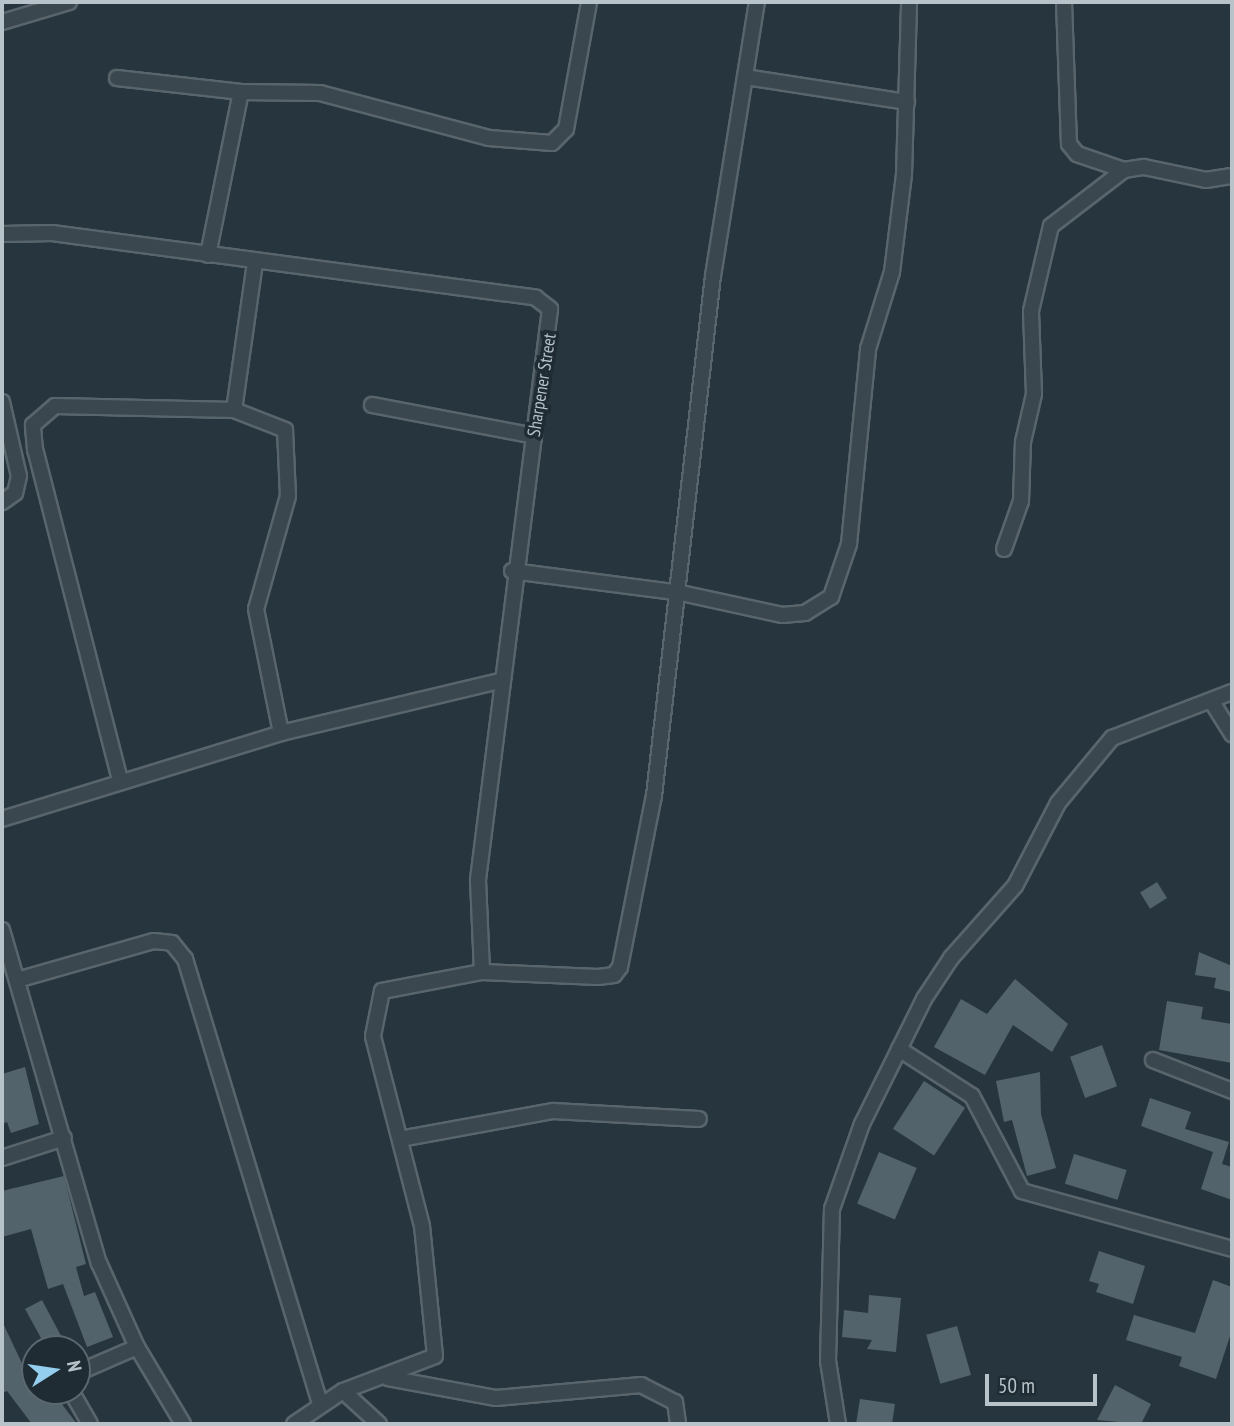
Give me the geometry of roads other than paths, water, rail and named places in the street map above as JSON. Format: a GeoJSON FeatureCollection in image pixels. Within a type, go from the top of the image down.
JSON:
{"type":"FeatureCollection","features":[{"type":"Feature","properties":{"kind":"street"},"geometry":{"type":"LineString","coordinates":[[2,22],[69,2]]}},
{"type":"Feature","properties":{"kind":"street"},"geometry":{"type":"LineString","coordinates":[[117,78],[241,92],[320,93],[489,138],[552,143],[566,129],[589,2]]}},
{"type":"Feature","properties":{"kind":"street"},"geometry":{"type":"LineString","coordinates":[[294,1424],[320,1403],[343,1391],[428,1362],[437,1347],[422,1226],[373,1036],[382,991],[482,972],[598,977],[614,975],[620,967],[638,900],[681,593],[713,276],[757,2]]}},
{"type":"Feature","properties":{"kind":"street"},"geometry":{"type":"LineString","coordinates":[[512,571],[681,593],[758,612],[806,614],[831,597],[849,544],[868,349],[892,272],[907,102],[909,2]]}},
{"type":"Feature","properties":{"kind":"street"},"geometry":{"type":"LineString","coordinates":[[1064,2],[1069,144],[1084,157],[1124,170],[1144,167],[1206,180],[1232,176]]}},
{"type":"Feature","properties":{"kind":"street"},"geometry":{"type":"LineString","coordinates":[[745,77],[907,102]]}},
{"type":"Feature","properties":{"kind":"street"},"geometry":{"type":"LineString","coordinates":[[208,255],[241,92]]}},
{"type":"Feature","properties":{"kind":"street"},"geometry":{"type":"LineString","coordinates":[[1004,549],[1021,501],[1040,252],[1051,226],[1124,170]]}},
{"type":"Feature","properties":{"kind":"street","name":"Sharpener Street"},"geometry":{"type":"LineString","coordinates":[[2,234],[52,233],[255,263],[536,298],[550,309],[551,327],[512,571],[478,880],[482,972]]}},
{"type":"Feature","properties":{"kind":"street"},"geometry":{"type":"LineString","coordinates":[[234,410],[255,263]]}},
{"type":"Feature","properties":{"kind":"street"},"geometry":{"type":"LineString","coordinates":[[2,402],[19,476],[15,493],[2,502]]}},
{"type":"Feature","properties":{"kind":"street"},"geometry":{"type":"LineString","coordinates":[[120,780],[33,425],[55,406],[78,403],[234,410],[270,419],[285,430],[290,447],[288,496],[256,610],[281,733]]}},
{"type":"Feature","properties":{"kind":"street"},"geometry":{"type":"LineString","coordinates":[[372,405],[534,436]]}},
{"type":"Feature","properties":{"kind":"street"},"geometry":{"type":"LineString","coordinates":[[2,820],[120,780],[281,733],[499,681]]}},
{"type":"Feature","properties":{"kind":"street"},"geometry":{"type":"LineString","coordinates":[[838,1424],[828,1362],[832,1209],[862,1124],[898,1049],[950,958],[1015,886],[1034,840],[1101,749],[1128,729],[1212,702],[1232,692]]}},
{"type":"Feature","properties":{"kind":"street"},"geometry":{"type":"LineString","coordinates":[[1212,702],[1232,734]]}},
{"type":"Feature","properties":{"kind":"street"},"geometry":{"type":"LineString","coordinates":[[2,930],[99,1263],[137,1347],[183,1424]]}},
{"type":"Feature","properties":{"kind":"street"},"geometry":{"type":"LineString","coordinates":[[17,980],[153,941],[172,943],[185,959],[320,1403]]}},
{"type":"Feature","properties":{"kind":"street"},"geometry":{"type":"LineString","coordinates":[[898,1049],[971,1096],[1023,1191],[1232,1249]]}},
{"type":"Feature","properties":{"kind":"street"},"geometry":{"type":"LineString","coordinates":[[1153,1060],[1232,1091]]}},
{"type":"Feature","properties":{"kind":"street"},"geometry":{"type":"LineString","coordinates":[[400,1139],[553,1111],[699,1119]]}},
{"type":"Feature","properties":{"kind":"street"},"geometry":{"type":"LineString","coordinates":[[2,1158],[64,1138]]}},
{"type":"Feature","properties":{"kind":"street"},"geometry":{"type":"LineString","coordinates":[[91,1367],[137,1347]]}},
{"type":"Feature","properties":{"kind":"street"},"geometry":{"type":"LineString","coordinates":[[388,1377],[496,1398],[640,1385],[675,1402],[678,1424]]}},
{"type":"Feature","properties":{"kind":"street"},"geometry":{"type":"LineString","coordinates":[[343,1391],[379,1424]]}},
{"type":"Feature","properties":{"kind":"street"},"geometry":{"type":"LineString","coordinates":[[79,1405],[90,1424]]}}]}
